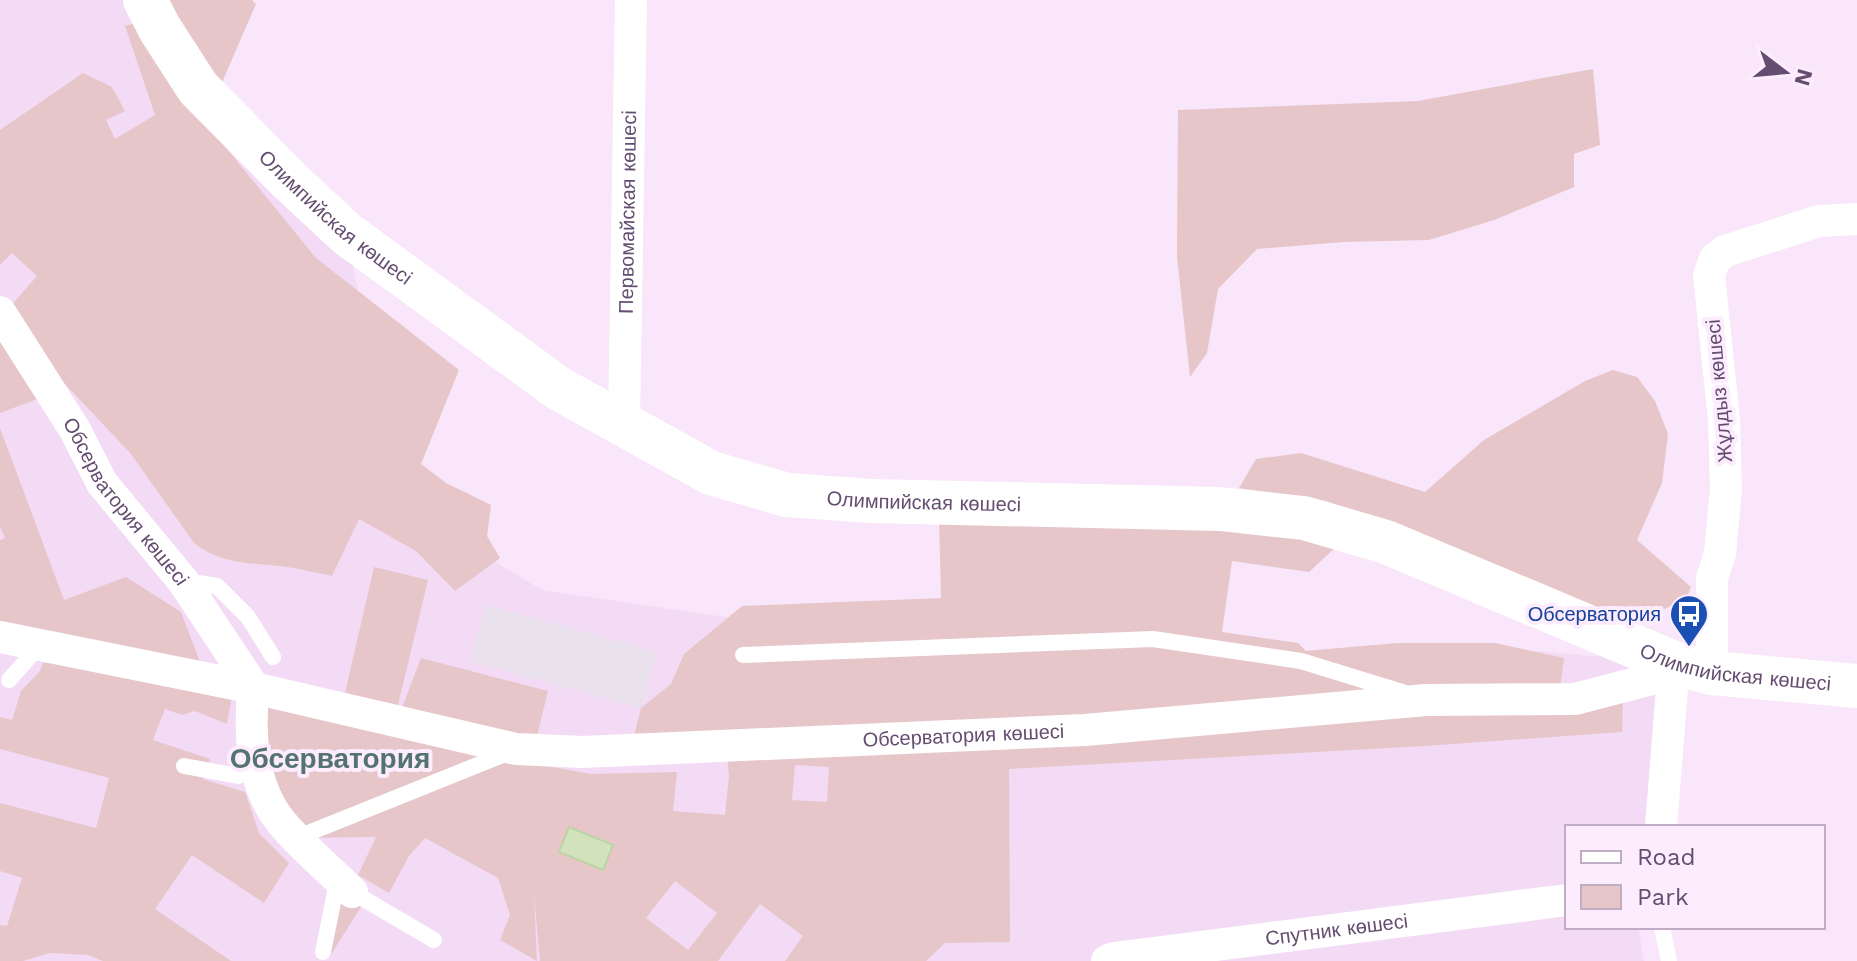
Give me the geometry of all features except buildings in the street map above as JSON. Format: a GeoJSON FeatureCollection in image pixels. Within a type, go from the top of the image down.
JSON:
{"type":"FeatureCollection","features":[{"type":"Feature","properties":{"kind":"street","name":"Олимпийская көшесі"},"geometry":{"type":"LineString","coordinates":[[145,0],[198,88],[347,234],[558,388],[711,473],[787,495],[871,501],[1220,509],[1304,518],[1386,542],[1693,668],[1857,686]]}},
{"type":"Feature","properties":{"kind":"street","name":"Первомайская көшесі"},"geometry":{"type":"LineString","coordinates":[[624,424],[631,0]]}},
{"type":"Feature","properties":{"kind":"street","name":"Жұлдыз көшесі"},"geometry":{"type":"LineString","coordinates":[[1693,668],[1720,554],[1726,489],[1724,420],[1709,275],[1715,259],[1725,251],[1819,221],[1857,219]]}},
{"type":"Feature","properties":{"kind":"street","name":"Обсерватория көшесі"},"geometry":{"type":"LineString","coordinates":[[1,313],[75,430],[102,483],[183,581],[254,688]]}},
{"type":"Feature","properties":{"kind":"street","name":"Обсерватория көшесі"},"geometry":{"type":"LineString","coordinates":[[0,637],[254,688],[516,749],[583,752],[1085,730],[1426,700],[1575,699],[1693,668]]}},
{"type":"Feature","properties":{"kind":"street"},"geometry":{"type":"LineString","coordinates":[[1661,825],[1693,668]]}},
{"type":"Feature","properties":{"kind":"street"},"geometry":{"type":"LineString","coordinates":[[254,688],[250,718],[256,768],[280,821],[345,885]]}},
{"type":"Feature","properties":{"kind":"street","name":"Спутник көшесі"},"geometry":{"type":"LineString","coordinates":[[1107,961],[1565,900]]}},
{"type":"Feature","properties":{"kind":"lane"},"geometry":{"type":"LineString","coordinates":[[183,581],[217,586],[248,617],[273,657]]}},
{"type":"Feature","properties":{"kind":"lane"},"geometry":{"type":"LineString","coordinates":[[743,655],[1153,639],[1301,661],[1426,700]]}},
{"type":"Feature","properties":{"kind":"lane"},"geometry":{"type":"LineString","coordinates":[[9,680],[40,645]]}},
{"type":"Feature","properties":{"kind":"lane"},"geometry":{"type":"LineString","coordinates":[[296,838],[516,749]]}},
{"type":"Feature","properties":{"kind":"lane"},"geometry":{"type":"LineString","coordinates":[[184,766],[238,776],[256,768]]}},
{"type":"Feature","properties":{"kind":"lane"},"geometry":{"type":"LineString","coordinates":[[323,952],[345,885],[434,940]]}},
{"type":"Feature","properties":{"kind":"lane"},"geometry":{"type":"LineString","coordinates":[[1662,929],[1669,961]]}},
{"type":"Feature","properties":{"kind":"shaded area","name":"Обсерватория"},"geometry":{"type":"Polygon","coordinates":[[[0,0],[208,0],[161,29],[347,234],[399,504],[542,590],[846,635],[1306,651],[1398,643],[1495,643],[1524,650],[1674,663],[1661,825],[1565,825],[1565,929],[1638,929],[1644,961],[0,961],[0,0]]]}},
{"type":"Feature","properties":{"kind":"shaded area"},"geometry":{"type":"Polygon","coordinates":[[[486,605],[657,652],[641,708],[470,661],[486,605]]]}},
{"type":"Feature","properties":{"kind":"shaded area"},"geometry":{"type":"Polygon","coordinates":[[[569,827],[613,845],[603,870],[559,852],[569,827]]]}},
{"type":"Feature","properties":{"kind":"green space"},"geometry":{"type":"Polygon","coordinates":[[[157,0],[252,0],[256,4],[217,94],[157,0]]]}},
{"type":"Feature","properties":{"kind":"green space"},"geometry":{"type":"Polygon","coordinates":[[[142,21],[187,100],[316,258],[459,370],[421,464],[446,483],[491,505],[487,536],[500,558],[455,591],[416,551],[359,519],[332,576],[238,562],[204,550],[194,543],[131,454],[63,382],[9,308],[37,276],[12,253],[0,265],[0,130],[83,73],[112,87],[125,111],[106,120],[115,139],[155,115],[125,26],[142,21]]]}},
{"type":"Feature","properties":{"kind":"green space"},"geometry":{"type":"Polygon","coordinates":[[[1593,69],[1600,145],[1574,154],[1574,187],[1494,220],[1429,240],[1343,242],[1257,249],[1218,289],[1207,353],[1190,377],[1177,257],[1178,110],[1418,101],[1593,69]]]}},
{"type":"Feature","properties":{"kind":"green space"},"geometry":{"type":"Polygon","coordinates":[[[0,340],[40,398],[0,413],[0,340]]]}},
{"type":"Feature","properties":{"kind":"green space"},"geometry":{"type":"Polygon","coordinates":[[[1613,370],[1637,377],[1655,401],[1668,434],[1662,483],[1637,540],[1691,587],[1686,599],[1632,624],[1326,501],[1239,488],[1256,459],[1301,453],[1425,492],[1484,440],[1585,381],[1613,370]]]}},
{"type":"Feature","properties":{"kind":"green space"},"geometry":{"type":"Polygon","coordinates":[[[0,428],[64,600],[126,577],[181,612],[203,670],[0,625],[0,540],[5,538],[0,526],[0,428]]]}},
{"type":"Feature","properties":{"kind":"green space"},"geometry":{"type":"Polygon","coordinates":[[[939,519],[1284,527],[1336,547],[1309,572],[1232,561],[1222,632],[1298,643],[1306,651],[1398,643],[1495,643],[1564,658],[1558,705],[1623,700],[1622,732],[1009,769],[1010,942],[945,943],[926,961],[785,961],[803,936],[760,904],[718,961],[540,961],[534,895],[537,961],[500,940],[510,915],[498,878],[425,838],[409,856],[389,893],[358,875],[376,837],[296,838],[268,763],[264,697],[552,767],[591,774],[677,772],[673,811],[725,815],[729,776],[726,744],[632,744],[641,708],[671,684],[684,654],[742,606],[941,598],[939,519]],[[795,765],[792,800],[827,802],[829,767],[795,765]],[[675,881],[646,918],[688,950],[717,913],[675,881]]]}},
{"type":"Feature","properties":{"kind":"green space"},"geometry":{"type":"Polygon","coordinates":[[[374,567],[428,580],[398,705],[345,693],[374,567]]]}},
{"type":"Feature","properties":{"kind":"green space"},"geometry":{"type":"Polygon","coordinates":[[[421,658],[548,691],[536,740],[400,713],[421,658]]]}},
{"type":"Feature","properties":{"kind":"green space"},"geometry":{"type":"Polygon","coordinates":[[[88,661],[232,696],[227,724],[195,711],[182,715],[165,709],[153,740],[210,759],[203,779],[245,792],[259,833],[289,863],[264,903],[192,855],[155,909],[231,961],[103,961],[88,955],[50,953],[23,961],[0,961],[0,925],[7,926],[22,878],[0,871],[0,803],[96,828],[109,778],[0,749],[0,717],[12,720],[21,691],[40,671],[43,663],[88,661]]]}},
{"type":"Feature","properties":{"kind":"green space"},"geometry":{"type":"Polygon","coordinates":[[[339,892],[352,892],[361,907],[330,956],[326,950],[339,892]]]}},
{"type":"Feature","properties":{"kind":"place","name":"Обсерватория"},"geometry":{"type":"Point","coordinates":[1689,648]}},
{"type":"Feature","properties":{"kind":"district","name":"Обсерватория"},"geometry":{"type":"Point","coordinates":[330,758]}}]}
